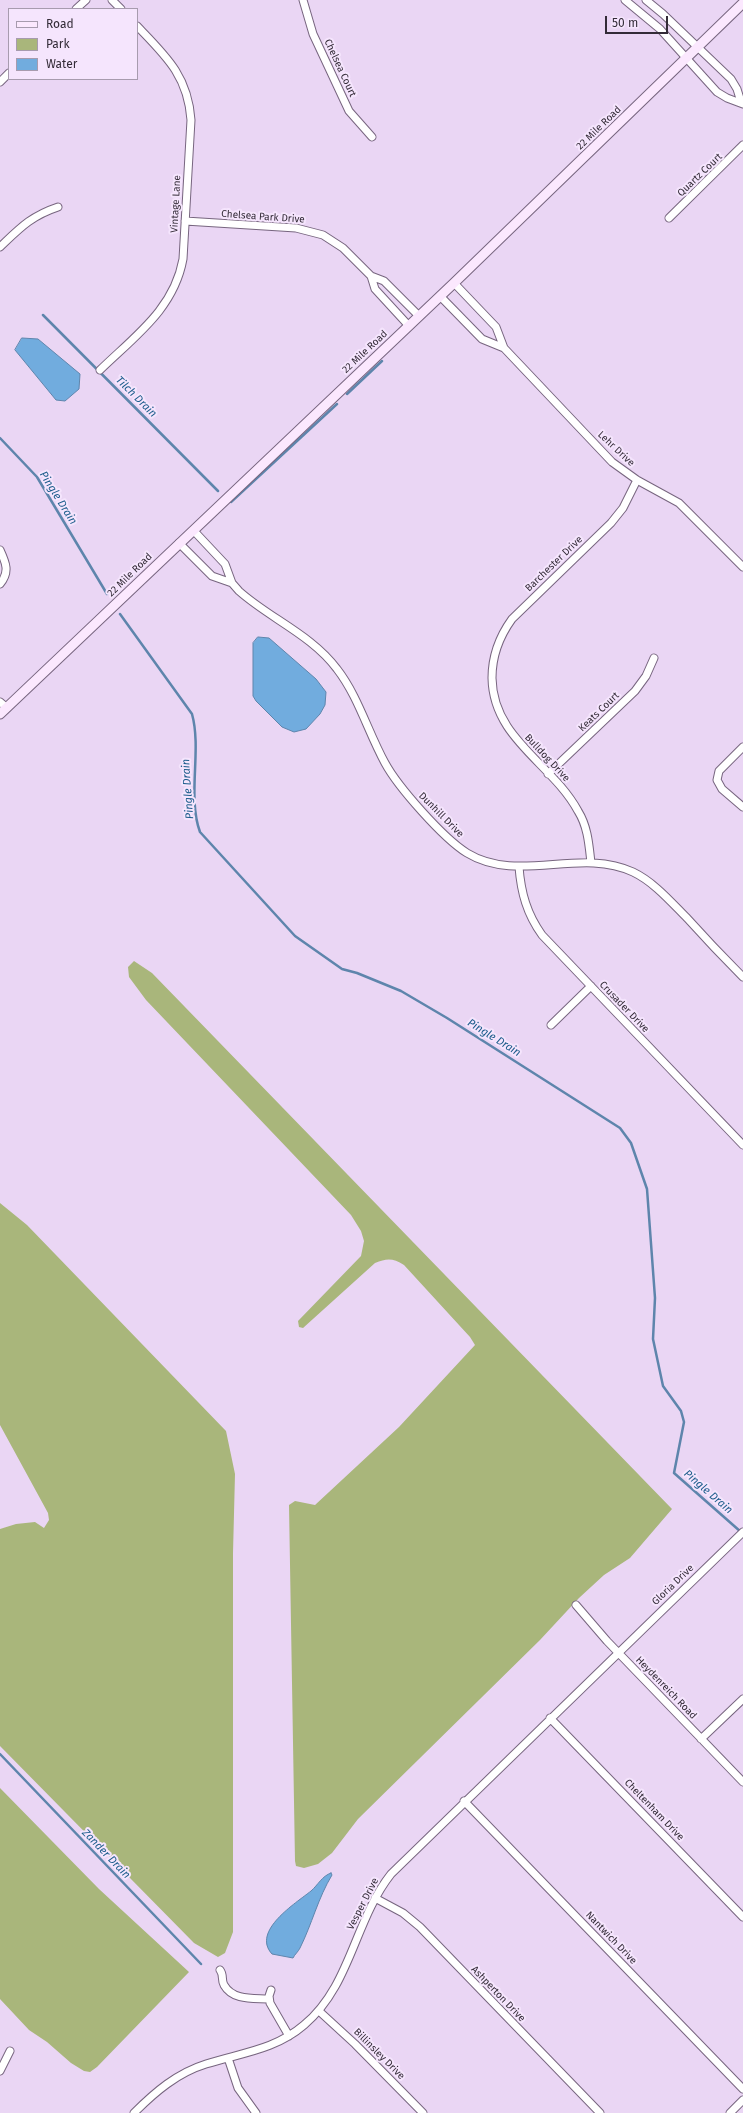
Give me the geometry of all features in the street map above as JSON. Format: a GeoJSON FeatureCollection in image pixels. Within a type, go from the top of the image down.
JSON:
{"type":"FeatureCollection","features":[{"type":"Feature","properties":{"kind":"street"},"geometry":{"type":"LineString","coordinates":[[77,8],[86,0]]}},
{"type":"Feature","properties":{"kind":"street"},"geometry":{"type":"LineString","coordinates":[[112,0],[120,8]]}},
{"type":"Feature","properties":{"kind":"street","name":"Chelsea Court"},"geometry":{"type":"LineString","coordinates":[[303,0],[308,22],[349,111],[372,137]]}},
{"type":"Feature","properties":{"kind":"street"},"geometry":{"type":"LineString","coordinates":[[625,0],[654,23],[722,96],[742,103]]}},
{"type":"Feature","properties":{"kind":"street"},"geometry":{"type":"LineString","coordinates":[[646,0],[731,79],[737,89],[742,103]]}},
{"type":"Feature","properties":{"kind":"street","name":"22 Mile Road"},"geometry":{"type":"LineString","coordinates":[[2,708],[179,543],[194,531],[454,283],[743,3]]}},
{"type":"Feature","properties":{"kind":"street","name":"Vintage Lane"},"geometry":{"type":"LineString","coordinates":[[100,370],[149,324],[170,298],[181,269],[191,120],[188,97],[175,68],[138,27]]}},
{"type":"Feature","properties":{"kind":"street"},"geometry":{"type":"LineString","coordinates":[[0,82],[8,74]]}},
{"type":"Feature","properties":{"kind":"street","name":"Quartz Court"},"geometry":{"type":"LineString","coordinates":[[669,218],[743,145]]}},
{"type":"Feature","properties":{"kind":"street"},"geometry":{"type":"LineString","coordinates":[[0,247],[28,220],[42,212],[58,207]]}},
{"type":"Feature","properties":{"kind":"street","name":"Chelsea Park Drive"},"geometry":{"type":"LineString","coordinates":[[185,221],[296,228],[309,230],[323,235],[343,248],[371,276],[384,281],[419,316]]}},
{"type":"Feature","properties":{"kind":"street","name":"Chelsea Park Drive"},"geometry":{"type":"LineString","coordinates":[[371,276],[375,289],[409,326]]}},
{"type":"Feature","properties":{"kind":"street","name":"Lehr Drive"},"geometry":{"type":"LineString","coordinates":[[454,283],[496,327],[504,348],[612,462],[637,480],[679,503],[743,567]]}},
{"type":"Feature","properties":{"kind":"street","name":"Lehr Drive"},"geometry":{"type":"LineString","coordinates":[[440,296],[482,339],[504,348]]}},
{"type":"Feature","properties":{"kind":"street","name":"Barchester Drive"},"geometry":{"type":"LineString","coordinates":[[493,666],[497,644],[512,619],[611,523],[623,508],[637,480]]}},
{"type":"Feature","properties":{"kind":"street","name":"Dunhill Drive"},"geometry":{"type":"LineString","coordinates":[[194,531],[226,564],[232,583]]}},
{"type":"Feature","properties":{"kind":"street","name":"Dunhill Drive"},"geometry":{"type":"LineString","coordinates":[[179,543],[212,576],[232,583],[246,597],[272,614],[333,664],[343,678],[391,774],[407,794],[452,841],[467,852],[487,862],[519,867],[591,863],[625,869],[649,882],[668,899],[743,977]]}},
{"type":"Feature","properties":{"kind":"street"},"geometry":{"type":"LineString","coordinates":[[0,550],[6,564],[6,574],[0,584]]}},
{"type":"Feature","properties":{"kind":"street","name":"Keats Court"},"geometry":{"type":"LineString","coordinates":[[548,774],[635,691],[646,676],[654,658]]}},
{"type":"Feature","properties":{"kind":"street","name":"Bulldog Drive"},"geometry":{"type":"LineString","coordinates":[[493,666],[492,687],[497,708],[503,721],[510,734],[572,801],[583,819],[588,836],[591,863]]}},
{"type":"Feature","properties":{"kind":"street"},"geometry":{"type":"LineString","coordinates":[[743,747],[719,771],[717,780],[722,788],[743,807]]}},
{"type":"Feature","properties":{"kind":"street","name":"Crusader Drive"},"geometry":{"type":"LineString","coordinates":[[519,867],[524,900],[533,922],[549,943],[743,1145]]}},
{"type":"Feature","properties":{"kind":"street"},"geometry":{"type":"LineString","coordinates":[[551,1025],[591,986]]}},
{"type":"Feature","properties":{"kind":"street","name":"Gloria Drive"},"geometry":{"type":"LineString","coordinates":[[618,1653],[743,1532]]}},
{"type":"Feature","properties":{"kind":"street","name":"Heydenreich Road"},"geometry":{"type":"LineString","coordinates":[[576,1605],[618,1653],[743,1782]]}},
{"type":"Feature","properties":{"kind":"street","name":"Vesper Drive"},"geometry":{"type":"LineString","coordinates":[[134,2113],[172,2079],[205,2064],[260,2050],[289,2036],[319,2011],[339,1982],[375,1898],[396,1868],[618,1653]]}},
{"type":"Feature","properties":{"kind":"street"},"geometry":{"type":"LineString","coordinates":[[701,1739],[743,1699]]}},
{"type":"Feature","properties":{"kind":"street","name":"Cheltenham Drive"},"geometry":{"type":"LineString","coordinates":[[550,1718],[742,1913]]}},
{"type":"Feature","properties":{"kind":"street","name":"Nantwich Drive"},"geometry":{"type":"LineString","coordinates":[[464,1801],[743,2089]]}},
{"type":"Feature","properties":{"kind":"street","name":"Ashperton Drive"},"geometry":{"type":"LineString","coordinates":[[375,1898],[399,1910],[420,1927],[600,2113]]}},
{"type":"Feature","properties":{"kind":"street"},"geometry":{"type":"LineString","coordinates":[[220,1970],[223,1974],[224,1986],[230,1992],[241,1997],[268,2000]]}},
{"type":"Feature","properties":{"kind":"street"},"geometry":{"type":"LineString","coordinates":[[271,1990],[268,2000],[289,2036]]}},
{"type":"Feature","properties":{"kind":"street","name":"Billinsley Drive"},"geometry":{"type":"LineString","coordinates":[[319,2011],[355,2044],[423,2113]]}},
{"type":"Feature","properties":{"kind":"street"},"geometry":{"type":"LineString","coordinates":[[0,2071],[10,2051]]}},
{"type":"Feature","properties":{"kind":"street"},"geometry":{"type":"LineString","coordinates":[[228,2058],[238,2088],[256,2113]]}},
{"type":"Feature","properties":{"kind":"street"},"geometry":{"type":"LineString","coordinates":[[730,2113],[743,2100]]}},
{"type":"Feature","properties":{"kind":"green space"},"geometry":{"type":"Polygon","coordinates":[[[134,961],[152,973],[672,1509],[630,1558],[604,1575],[579,1598],[540,1640],[358,1819],[332,1853],[318,1864],[304,1868],[296,1866],[295,1861],[289,1505],[295,1501],[315,1505],[399,1427],[475,1345],[470,1337],[404,1265],[397,1261],[390,1260],[383,1260],[375,1263],[303,1328],[299,1327],[298,1321],[361,1256],[364,1241],[361,1231],[351,1215],[146,1000],[129,977],[128,967],[134,961]]]}},
{"type":"Feature","properties":{"kind":"green space"},"geometry":{"type":"Polygon","coordinates":[[[0,1203],[27,1225],[226,1431],[235,1474],[233,1553],[233,1932],[225,1953],[218,1957],[194,1943],[0,1746],[0,1529],[16,1524],[35,1522],[44,1528],[49,1520],[48,1513],[0,1425],[0,1203]]]}},
{"type":"Feature","properties":{"kind":"green space"},"geometry":{"type":"Polygon","coordinates":[[[0,1788],[99,1889],[189,1972],[97,2067],[90,2072],[84,2071],[71,2063],[47,2042],[29,2030],[0,1999],[0,1788]]]}},
{"type":"Feature","properties":{"kind":"water"},"geometry":{"type":"Polygon","coordinates":[[[22,338],[38,339],[80,374],[79,389],[65,401],[56,400],[15,350],[22,338]]]}},
{"type":"Feature","properties":{"kind":"water"},"geometry":{"type":"Polygon","coordinates":[[[258,637],[269,638],[316,679],[326,692],[325,705],[320,714],[306,729],[294,732],[282,727],[256,701],[253,696],[253,643],[258,637]]]}},
{"type":"Feature","properties":{"kind":"water"},"geometry":{"type":"Polygon","coordinates":[[[331,1873],[332,1875],[304,1939],[293,1958],[272,1954],[267,1945],[267,1936],[271,1927],[278,1918],[311,1891],[325,1876],[331,1873]]]}},
{"type":"Feature","properties":{"kind":"waterway","name":"Tilch Drain"},"geometry":{"type":"LineString","coordinates":[[43,315],[218,491]]}},
{"type":"Feature","properties":{"kind":"waterway","name":"Tilch Drain"},"geometry":{"type":"LineString","coordinates":[[347,394],[382,361]]}},
{"type":"Feature","properties":{"kind":"waterway","name":"Tilch Drain"},"geometry":{"type":"LineString","coordinates":[[231,502],[337,404]]}},
{"type":"Feature","properties":{"kind":"waterway","name":"Pingle Drain"},"geometry":{"type":"LineString","coordinates":[[0,438],[37,477],[107,594]]}},
{"type":"Feature","properties":{"kind":"waterway","name":"Pingle Drain"},"geometry":{"type":"LineString","coordinates":[[120,614],[192,714],[196,743],[194,789],[195,804],[196,818],[200,832],[295,936],[342,969],[357,973],[401,991],[447,1018],[620,1128],[631,1143],[647,1189],[655,1298],[653,1339],[663,1386],[681,1411],[684,1422],[674,1473],[741,1532]]}},
{"type":"Feature","properties":{"kind":"waterway","name":"Zander Drain"},"geometry":{"type":"LineString","coordinates":[[0,1754],[201,1964]]}}]}
